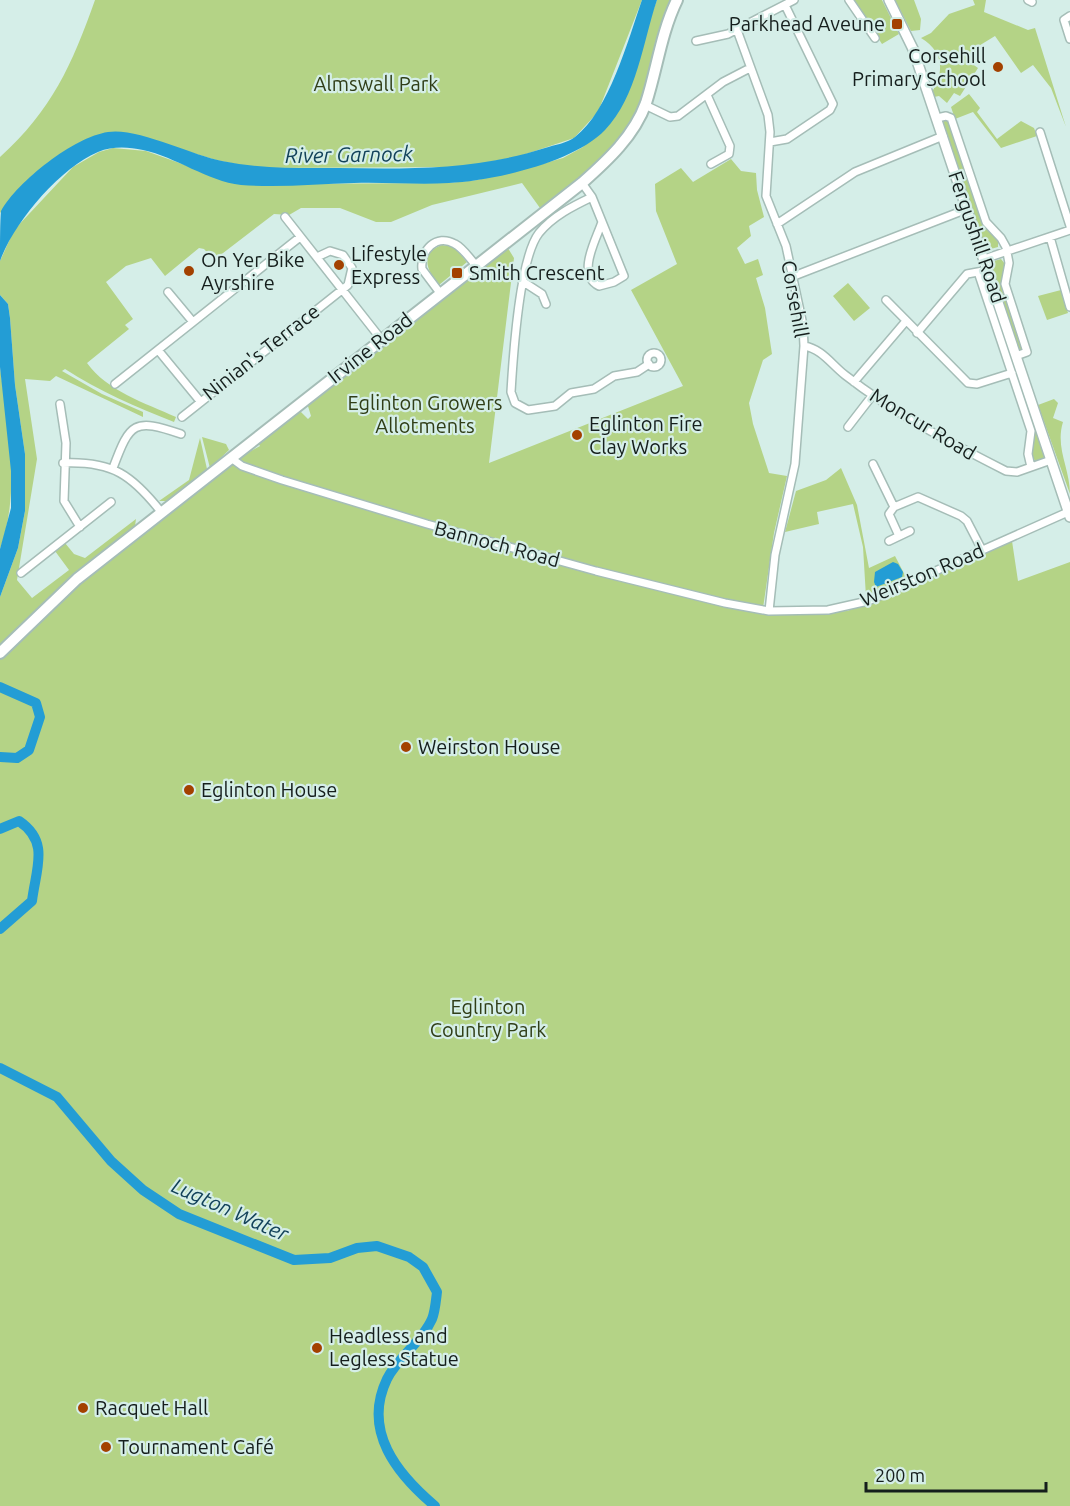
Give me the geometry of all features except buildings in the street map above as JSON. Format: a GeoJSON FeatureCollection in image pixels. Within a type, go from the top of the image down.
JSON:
{"type":"FeatureCollection","features":[{"type":"Feature","properties":{"kind":"main road","name":"Irvine Road"},"geometry":{"type":"LineString","coordinates":[[0,652],[76,579],[475,264],[582,183],[625,141],[645,105],[664,33],[677,0]]}},
{"type":"Feature","properties":{"kind":"main road","name":"Fergushill Road"},"geometry":{"type":"LineString","coordinates":[[889,0],[913,49],[984,259],[983,271],[1016,356],[1069,511]]}},
{"type":"Feature","properties":{"kind":"street"},"geometry":{"type":"LineString","coordinates":[[696,41],[737,30],[794,0]]}},
{"type":"Feature","properties":{"kind":"street"},"geometry":{"type":"LineString","coordinates":[[849,0],[875,38]]}},
{"type":"Feature","properties":{"kind":"street"},"geometry":{"type":"LineString","coordinates":[[770,142],[786,139],[830,110],[833,104],[785,5]]}},
{"type":"Feature","properties":{"kind":"street"},"geometry":{"type":"LineString","coordinates":[[1070,16],[1064,20],[1070,39]]}},
{"type":"Feature","properties":{"kind":"street","name":"Corsehill"},"geometry":{"type":"LineString","coordinates":[[737,30],[765,103],[770,125],[766,196],[794,276],[803,325],[804,346],[795,464],[775,555],[769,610]]}},
{"type":"Feature","properties":{"kind":"street"},"geometry":{"type":"LineString","coordinates":[[645,105],[673,117],[682,114],[723,82],[750,68]]}},
{"type":"Feature","properties":{"kind":"street"},"geometry":{"type":"LineString","coordinates":[[707,95],[730,146],[729,154],[711,164]]}},
{"type":"Feature","properties":{"kind":"street","name":"Fergushill Road"},"geometry":{"type":"LineString","coordinates":[[937,118],[946,116],[951,118],[986,222],[1001,238],[1006,251],[1009,263],[1005,284],[1027,352],[1016,356]]}},
{"type":"Feature","properties":{"kind":"street"},"geometry":{"type":"LineString","coordinates":[[1040,132],[1070,226]]}},
{"type":"Feature","properties":{"kind":"street"},"geometry":{"type":"LineString","coordinates":[[777,224],[855,171],[912,151],[943,136]]}},
{"type":"Feature","properties":{"kind":"street"},"geometry":{"type":"LineString","coordinates":[[582,183],[592,197],[624,276],[614,282],[599,286],[594,282],[588,265],[602,222]]}},
{"type":"Feature","properties":{"kind":"street"},"geometry":{"type":"LineString","coordinates":[[592,197],[565,210],[538,235],[522,281],[511,392],[515,403],[528,410],[555,406],[572,393],[594,389],[614,376],[637,372],[649,364]]}},
{"type":"Feature","properties":{"kind":"street"},"geometry":{"type":"LineString","coordinates":[[794,276],[967,209]]}},
{"type":"Feature","properties":{"kind":"street"},"geometry":{"type":"LineString","coordinates":[[285,217],[381,339]]}},
{"type":"Feature","properties":{"kind":"street"},"geometry":{"type":"LineString","coordinates":[[529,223],[538,235]]}},
{"type":"Feature","properties":{"kind":"street"},"geometry":{"type":"LineString","coordinates":[[984,259],[1070,231]]}},
{"type":"Feature","properties":{"kind":"street"},"geometry":{"type":"LineString","coordinates":[[115,384],[300,237]]}},
{"type":"Feature","properties":{"kind":"street"},"geometry":{"type":"LineString","coordinates":[[1050,237],[1070,307]]}},
{"type":"Feature","properties":{"kind":"street"},"geometry":{"type":"LineString","coordinates":[[440,293],[422,269],[423,254],[433,243],[448,241],[455,244],[475,264]]}},
{"type":"Feature","properties":{"kind":"street"},"geometry":{"type":"LineString","coordinates":[[317,257],[334,251],[347,259],[352,268],[352,277],[342,289]]}},
{"type":"Feature","properties":{"kind":"street"},"geometry":{"type":"LineString","coordinates":[[917,333],[967,274],[983,271]]}},
{"type":"Feature","properties":{"kind":"street","name":"Fergushill Road"},"geometry":{"type":"LineString","coordinates":[[983,271],[1031,431],[1028,454],[1031,467]]}},
{"type":"Feature","properties":{"kind":"street"},"geometry":{"type":"LineString","coordinates":[[522,281],[542,294],[546,304]]}},
{"type":"Feature","properties":{"kind":"street","name":"Ninian's Terrace"},"geometry":{"type":"LineString","coordinates":[[183,417],[200,401],[342,289]]}},
{"type":"Feature","properties":{"kind":"street"},"geometry":{"type":"LineString","coordinates":[[168,292],[192,322]]}},
{"type":"Feature","properties":{"kind":"street"},"geometry":{"type":"LineString","coordinates":[[886,300],[968,383],[977,384],[1012,373]]}},
{"type":"Feature","properties":{"kind":"street"},"geometry":{"type":"LineString","coordinates":[[854,382],[906,321]]}},
{"type":"Feature","properties":{"kind":"street","name":"Moncur Road"},"geometry":{"type":"LineString","coordinates":[[804,346],[821,353],[872,396],[924,429],[1006,471],[1017,472],[1051,460]]}},
{"type":"Feature","properties":{"kind":"street"},"geometry":{"type":"LineString","coordinates":[[158,350],[200,401]]}},
{"type":"Feature","properties":{"kind":"street"},"geometry":{"type":"LineString","coordinates":[[848,427],[872,396]]}},
{"type":"Feature","properties":{"kind":"street"},"geometry":{"type":"LineString","coordinates":[[60,404],[66,443],[63,463],[64,501],[80,527]]}},
{"type":"Feature","properties":{"kind":"street"},"geometry":{"type":"LineString","coordinates":[[112,468],[122,442],[138,426],[153,424],[181,434]]}},
{"type":"Feature","properties":{"kind":"street","name":"Bannoch Road"},"geometry":{"type":"LineString","coordinates":[[231,458],[242,466],[282,480],[427,525],[607,574],[725,603],[769,610]]}},
{"type":"Feature","properties":{"kind":"street"},"geometry":{"type":"LineString","coordinates":[[63,463],[94,463],[112,468],[132,480],[162,513]]}},
{"type":"Feature","properties":{"kind":"street"},"geometry":{"type":"LineString","coordinates":[[873,464],[894,507]]}},
{"type":"Feature","properties":{"kind":"street"},"geometry":{"type":"LineString","coordinates":[[899,536],[889,513],[894,507],[918,497],[968,520],[982,550]]}},
{"type":"Feature","properties":{"kind":"street"},"geometry":{"type":"LineString","coordinates":[[21,573],[111,502]]}},
{"type":"Feature","properties":{"kind":"street","name":"Weirston Road"},"geometry":{"type":"LineString","coordinates":[[769,610],[828,610],[860,603],[911,584],[1069,511]]}},
{"type":"Feature","properties":{"kind":"street"},"geometry":{"type":"LineString","coordinates":[[889,540],[910,531]]}},
{"type":"Feature","properties":{"kind":"green space","name":"Almswall Park"},"geometry":{"type":"Polygon","coordinates":[[[95,0],[642,0],[598,112],[574,138],[520,156],[463,167],[256,168],[216,160],[127,133],[33,175],[0,213],[0,157],[34,122],[47,104],[69,66],[95,0]]]}},
{"type":"Feature","properties":{"kind":"green space"},"geometry":{"type":"Polygon","coordinates":[[[657,0],[671,0],[641,102],[633,119],[624,134],[599,162],[540,208],[522,183],[432,205],[391,222],[376,222],[340,208],[301,208],[289,215],[274,214],[214,260],[204,249],[199,248],[165,276],[151,258],[126,266],[106,282],[133,319],[125,325],[129,329],[87,363],[95,373],[116,389],[176,417],[174,422],[146,410],[104,391],[65,369],[62,371],[102,394],[143,412],[143,417],[56,376],[50,381],[25,379],[37,459],[17,580],[32,598],[69,570],[55,551],[65,543],[74,554],[85,558],[136,519],[135,526],[74,576],[0,647],[0,597],[18,548],[25,511],[25,454],[15,385],[8,304],[0,295],[0,261],[14,230],[73,167],[99,152],[113,148],[146,151],[238,184],[449,183],[477,180],[563,158],[583,147],[647,27],[657,0]]]}},
{"type":"Feature","properties":{"kind":"green space"},"geometry":{"type":"Polygon","coordinates":[[[853,0],[882,0],[899,34],[882,44],[853,0]]]}},
{"type":"Feature","properties":{"kind":"green space"},"geometry":{"type":"Polygon","coordinates":[[[895,0],[914,0],[921,19],[920,30],[911,31],[895,0]]]}},
{"type":"Feature","properties":{"kind":"green space"},"geometry":{"type":"Polygon","coordinates":[[[973,0],[986,0],[984,12],[1028,30],[1035,28],[1066,127],[1051,88],[1033,65],[1021,73],[995,36],[977,47],[968,61],[978,68],[960,96],[954,93],[947,103],[939,96],[934,97],[932,92],[939,77],[940,62],[934,49],[921,38],[931,33],[949,14],[975,5],[973,0]]]}},
{"type":"Feature","properties":{"kind":"green space"},"geometry":{"type":"Polygon","coordinates":[[[969,94],[980,108],[977,112],[997,139],[1021,121],[1034,128],[1037,136],[1001,148],[973,112],[955,119],[951,107],[969,94]]]}},
{"type":"Feature","properties":{"kind":"green space"},"geometry":{"type":"Polygon","coordinates":[[[946,119],[950,124],[984,225],[998,241],[998,247],[987,250],[984,247],[942,121],[946,119]]]}},
{"type":"Feature","properties":{"kind":"green space","name":"Eglinton Country Park"},"geometry":{"type":"Polygon","coordinates":[[[731,159],[741,171],[756,173],[757,190],[764,217],[749,226],[751,236],[737,248],[745,264],[758,259],[763,275],[756,278],[765,308],[772,354],[763,360],[749,403],[753,424],[769,473],[787,476],[774,533],[762,615],[847,611],[911,587],[1012,541],[1018,581],[1070,562],[1070,1506],[0,1506],[0,658],[74,587],[247,453],[260,446],[257,442],[299,410],[308,419],[311,416],[307,403],[506,245],[514,258],[489,463],[683,386],[631,290],[677,264],[656,211],[655,184],[681,168],[693,182],[731,159]]]}},
{"type":"Feature","properties":{"kind":"green space"},"geometry":{"type":"Polygon","coordinates":[[[442,245],[454,247],[467,262],[439,285],[427,263],[430,253],[442,245]]]}},
{"type":"Feature","properties":{"kind":"green space"},"geometry":{"type":"Polygon","coordinates":[[[1001,259],[1005,264],[1002,284],[1023,347],[1020,351],[991,267],[994,261],[1001,259]]]}},
{"type":"Feature","properties":{"kind":"green space"},"geometry":{"type":"Polygon","coordinates":[[[984,274],[1045,457],[1037,462],[1031,457],[1034,430],[982,275],[984,274]]]}},
{"type":"Feature","properties":{"kind":"green space"},"geometry":{"type":"Polygon","coordinates":[[[848,283],[870,308],[854,321],[833,296],[848,283]]]}},
{"type":"Feature","properties":{"kind":"green space"},"geometry":{"type":"Polygon","coordinates":[[[1061,290],[1068,313],[1047,320],[1038,296],[1061,290]]]}},
{"type":"Feature","properties":{"kind":"green space"},"geometry":{"type":"Polygon","coordinates":[[[0,367],[9,436],[11,482],[10,505],[0,549],[0,367]]]}},
{"type":"Feature","properties":{"kind":"green space"},"geometry":{"type":"Polygon","coordinates":[[[1054,399],[1058,403],[1053,418],[1063,422],[1061,441],[1070,494],[1038,405],[1054,399]]]}},
{"type":"Feature","properties":{"kind":"green space"},"geometry":{"type":"Polygon","coordinates":[[[202,437],[226,444],[229,450],[210,468],[202,437]]]}},
{"type":"Feature","properties":{"kind":"green space"},"geometry":{"type":"Polygon","coordinates":[[[200,438],[207,469],[167,501],[159,501],[189,480],[200,438]]]}},
{"type":"Feature","properties":{"kind":"green space"},"geometry":{"type":"Polygon","coordinates":[[[841,468],[857,505],[869,568],[895,556],[908,581],[866,597],[863,547],[853,504],[817,512],[819,524],[785,532],[796,491],[826,480],[841,468]]]}},
{"type":"Feature","properties":{"kind":"water"},"geometry":{"type":"Polygon","coordinates":[[[642,0],[657,0],[638,68],[625,102],[605,130],[574,152],[510,174],[467,181],[437,184],[255,186],[228,183],[155,153],[126,148],[109,149],[83,160],[54,183],[27,214],[0,261],[1,211],[9,199],[33,174],[64,151],[79,142],[108,132],[148,137],[222,161],[295,168],[444,167],[494,161],[569,141],[587,125],[607,93],[624,54],[642,0]]]}},
{"type":"Feature","properties":{"kind":"water"},"geometry":{"type":"Polygon","coordinates":[[[0,295],[8,304],[10,318],[15,385],[25,454],[25,511],[18,548],[0,597],[0,549],[11,508],[11,471],[0,367],[0,295]]]}},
{"type":"Feature","properties":{"kind":"water"},"geometry":{"type":"Polygon","coordinates":[[[893,562],[898,564],[903,572],[902,577],[876,587],[875,572],[893,562]]]}},
{"type":"Feature","properties":{"kind":"waterway","name":"Lugton Water"},"geometry":{"type":"LineString","coordinates":[[0,687],[36,703],[40,717],[29,750],[17,758],[0,757]]}},
{"type":"Feature","properties":{"kind":"waterway","name":"Lugton Water"},"geometry":{"type":"LineString","coordinates":[[0,829],[19,821],[35,838],[39,856],[32,901],[0,929]]}},
{"type":"Feature","properties":{"kind":"waterway","name":"Lugton Water"},"geometry":{"type":"LineString","coordinates":[[0,1068],[57,1097],[111,1161],[143,1190],[179,1214],[294,1260],[330,1258],[357,1248],[377,1246],[409,1257],[423,1267],[437,1292],[433,1316],[428,1327],[387,1379],[380,1398],[379,1416],[381,1434],[387,1450],[408,1480],[435,1506]]}},
{"type":"Feature","properties":{"kind":"place","name":"Parkhead Aveune"},"geometry":{"type":"Point","coordinates":[897,24]}},
{"type":"Feature","properties":{"kind":"place","name":"Corsehill Primary School"},"geometry":{"type":"Point","coordinates":[998,67]}},
{"type":"Feature","properties":{"kind":"place","name":"Lifestyle Express"},"geometry":{"type":"Point","coordinates":[339,265]}},
{"type":"Feature","properties":{"kind":"place","name":"On Yer Bike Ayrshire"},"geometry":{"type":"Point","coordinates":[189,271]}},
{"type":"Feature","properties":{"kind":"place","name":"Smith Crescent"},"geometry":{"type":"Point","coordinates":[457,273]}},
{"type":"Feature","properties":{"kind":"place","name":"Eglinton Fire Clay Works"},"geometry":{"type":"Point","coordinates":[577,435]}},
{"type":"Feature","properties":{"kind":"place","name":"Weirston House"},"geometry":{"type":"Point","coordinates":[406,747]}},
{"type":"Feature","properties":{"kind":"place","name":"Eglinton House"},"geometry":{"type":"Point","coordinates":[189,790]}},
{"type":"Feature","properties":{"kind":"place","name":"Headless and Legless Statue"},"geometry":{"type":"Point","coordinates":[317,1348]}},
{"type":"Feature","properties":{"kind":"place","name":"Racquet Hall"},"geometry":{"type":"Point","coordinates":[83,1408]}},
{"type":"Feature","properties":{"kind":"place","name":"Tournament Café"},"geometry":{"type":"Point","coordinates":[106,1447]}},
{"type":"Feature","properties":{"kind":"water label","name":"River Garnock"},"geometry":{"type":"Point","coordinates":[349,155]}},
{"type":"Feature","properties":{"kind":"park label","name":"Eglinton Growers Allotments"},"geometry":{"type":"Point","coordinates":[425,414]}}]}
